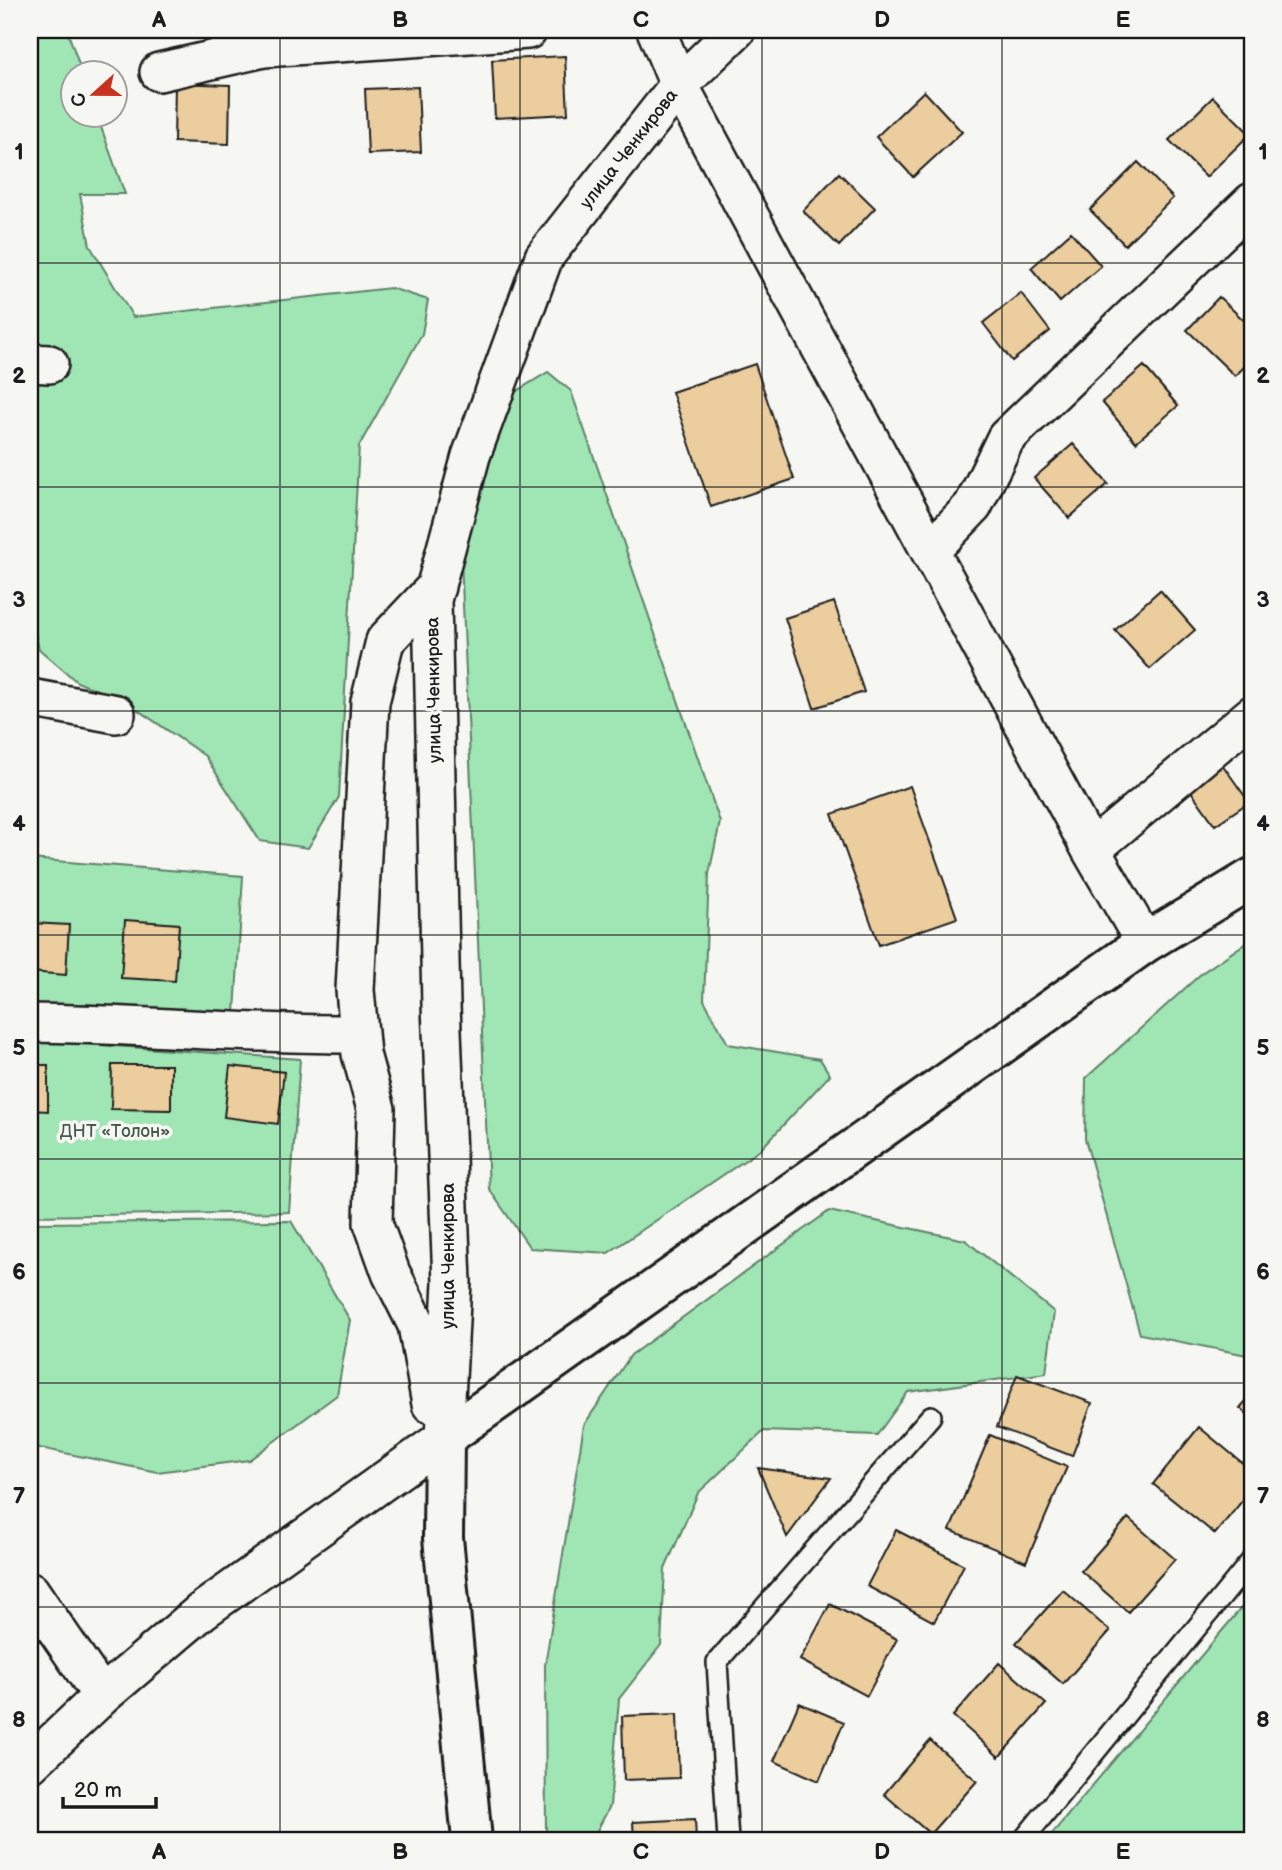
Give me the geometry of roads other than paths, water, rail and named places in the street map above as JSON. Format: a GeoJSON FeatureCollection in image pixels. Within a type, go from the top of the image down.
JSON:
{"type":"FeatureCollection","features":[{"type":"Feature","properties":{"kind":"street"},"geometry":{"type":"LineString","coordinates":[[159,72],[264,48],[528,30]]}},
{"type":"Feature","properties":{"kind":"street"},"geometry":{"type":"LineString","coordinates":[[656,30],[679,85],[1091,850],[1145,943]]}},
{"type":"Feature","properties":{"kind":"street","name":"улица Ченкирова"},"geometry":{"type":"LineString","coordinates":[[444,1438],[452,1282],[440,963],[432,600],[471,456],[544,257],[679,85],[736,30]]}},
{"type":"Feature","properties":{"kind":"street"},"geometry":{"type":"LineString","coordinates":[[930,551],[973,506],[1006,438],[1252,202]]}},
{"type":"Feature","properties":{"kind":"street"},"geometry":{"type":"LineString","coordinates":[[436,587],[385,641],[370,702],[355,990],[361,1054],[376,1109],[373,1223],[391,1273],[416,1325],[431,1405],[444,1438],[443,1538],[472,1840]]}},
{"type":"Feature","properties":{"kind":"street"},"geometry":{"type":"LineString","coordinates":[[30,698],[116,714]]}},
{"type":"Feature","properties":{"kind":"street"},"geometry":{"type":"LineString","coordinates":[[1091,850],[1252,715]]}},
{"type":"Feature","properties":{"kind":"street"},"geometry":{"type":"LineString","coordinates":[[30,1763],[102,1696],[202,1611],[1145,943],[1252,878]]}},
{"type":"Feature","properties":{"kind":"street"},"geometry":{"type":"LineString","coordinates":[[30,1023],[359,1034]]}},
{"type":"Feature","properties":{"kind":"street"},"geometry":{"type":"LineString","coordinates":[[391,1273],[452,1282]]}},
{"type":"Feature","properties":{"kind":"street"},"geometry":{"type":"LineString","coordinates":[[30,1591],[102,1696]]}},
{"type":"Feature","properties":{"kind":"lane"},"geometry":{"type":"LineString","coordinates":[[728,1840],[717,1662],[931,1416]]}},
{"type":"Feature","properties":{"kind":"lane"},"geometry":{"type":"LineString","coordinates":[[1023,1840],[1252,1560]]}},
{"type":"Feature","properties":{"kind":"park label","name":"ДНТ «Толон»"},"geometry":{"type":"Point","coordinates":[115,1131]}}]}
